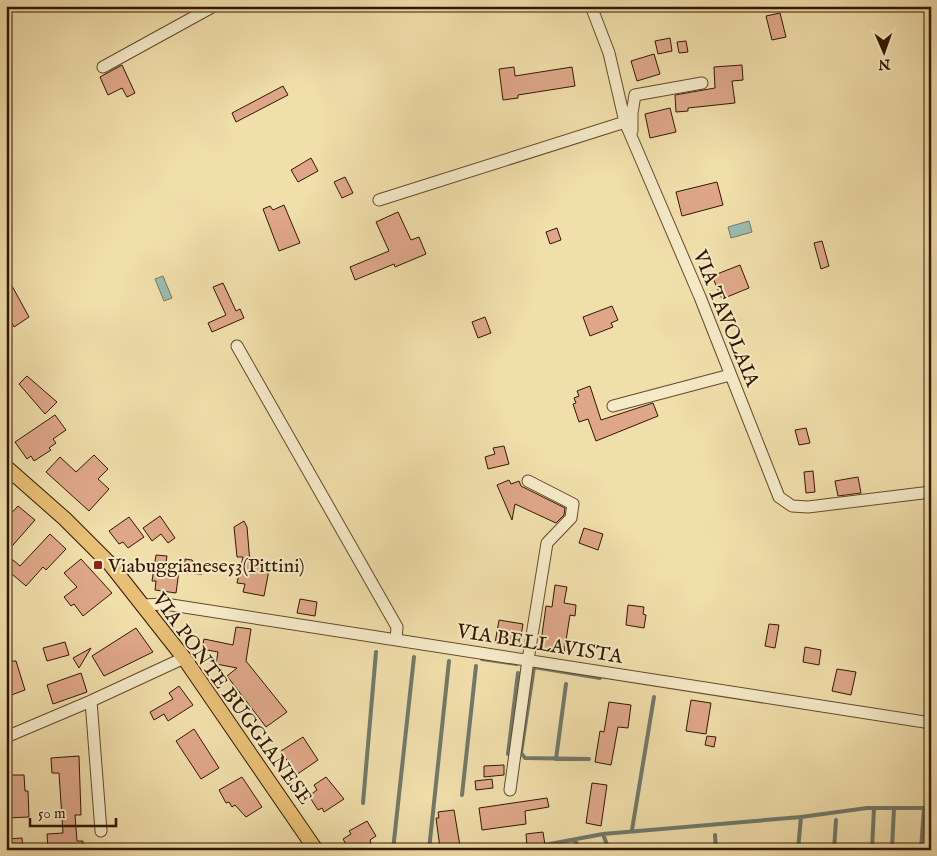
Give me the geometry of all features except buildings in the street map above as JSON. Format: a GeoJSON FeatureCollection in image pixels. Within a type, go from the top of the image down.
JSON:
{"type":"FeatureCollection","features":[{"type":"Feature","properties":{"kind":"main road","name":"VIA PONTE BUGGIANESE"},"geometry":{"type":"LineString","coordinates":[[6,467],[65,519],[110,564],[184,658],[316,850]]}},
{"type":"Feature","properties":{"kind":"street"},"geometry":{"type":"LineString","coordinates":[[103,67],[214,6]]}},
{"type":"Feature","properties":{"kind":"street","name":"VIA TAVOLAIA"},"geometry":{"type":"LineString","coordinates":[[591,6],[609,53],[625,122],[700,297],[776,492],[782,500],[792,506],[808,507],[931,492]]}},
{"type":"Feature","properties":{"kind":"street"},"geometry":{"type":"LineString","coordinates":[[633,141],[632,113],[636,96],[702,83]]}},
{"type":"Feature","properties":{"kind":"street"},"geometry":{"type":"LineString","coordinates":[[379,200],[625,122]]}},
{"type":"Feature","properties":{"kind":"street"},"geometry":{"type":"LineString","coordinates":[[237,346],[397,627],[396,640]]}},
{"type":"Feature","properties":{"kind":"street"},"geometry":{"type":"LineString","coordinates":[[613,406],[730,375]]}},
{"type":"Feature","properties":{"kind":"street"},"geometry":{"type":"LineString","coordinates":[[510,790],[547,543],[571,518],[573,504],[528,481]]}},
{"type":"Feature","properties":{"kind":"street","name":"VIA BELLAVISTA"},"geometry":{"type":"LineString","coordinates":[[143,606],[165,604],[931,723]]}},
{"type":"Feature","properties":{"kind":"street"},"geometry":{"type":"LineString","coordinates":[[6,737],[91,701],[184,658]]}},
{"type":"Feature","properties":{"kind":"street"},"geometry":{"type":"LineString","coordinates":[[91,701],[101,831]]}},
{"type":"Feature","properties":{"kind":"water"},"geometry":{"type":"Polygon","coordinates":[[[749,221],[752,232],[731,238],[728,227],[749,221]]]}},
{"type":"Feature","properties":{"kind":"water"},"geometry":{"type":"Polygon","coordinates":[[[163,276],[172,298],[164,301],[155,279],[163,276]]]}},
{"type":"Feature","properties":{"kind":"waterway"},"geometry":{"type":"LineString","coordinates":[[363,803],[376,652]]}},
{"type":"Feature","properties":{"kind":"waterway"},"geometry":{"type":"LineString","coordinates":[[393,850],[414,657]]}},
{"type":"Feature","properties":{"kind":"waterway"},"geometry":{"type":"LineString","coordinates":[[482,659],[517,664]]}},
{"type":"Feature","properties":{"kind":"waterway"},"geometry":{"type":"LineString","coordinates":[[429,850],[449,661]]}},
{"type":"Feature","properties":{"kind":"waterway"},"geometry":{"type":"LineString","coordinates":[[462,795],[476,666]]}},
{"type":"Feature","properties":{"kind":"waterway"},"geometry":{"type":"LineString","coordinates":[[589,759],[525,758],[521,753],[534,667],[600,678]]}},
{"type":"Feature","properties":{"kind":"waterway"},"geometry":{"type":"LineString","coordinates":[[508,754],[518,673]]}},
{"type":"Feature","properties":{"kind":"waterway"},"geometry":{"type":"LineString","coordinates":[[556,759],[566,684]]}},
{"type":"Feature","properties":{"kind":"waterway"},"geometry":{"type":"LineString","coordinates":[[632,830],[654,697]]}},
{"type":"Feature","properties":{"kind":"waterway"},"geometry":{"type":"LineString","coordinates":[[518,850],[603,834],[801,817],[867,808],[931,808]]}},
{"type":"Feature","properties":{"kind":"waterway"},"geometry":{"type":"LineString","coordinates":[[872,850],[874,808]]}},
{"type":"Feature","properties":{"kind":"waterway"},"geometry":{"type":"LineString","coordinates":[[892,850],[894,808]]}},
{"type":"Feature","properties":{"kind":"waterway"},"geometry":{"type":"LineString","coordinates":[[921,850],[924,808]]}},
{"type":"Feature","properties":{"kind":"waterway"},"geometry":{"type":"LineString","coordinates":[[798,850],[801,817]]}},
{"type":"Feature","properties":{"kind":"waterway"},"geometry":{"type":"LineString","coordinates":[[834,850],[836,820]]}},
{"type":"Feature","properties":{"kind":"waterway"},"geometry":{"type":"LineString","coordinates":[[603,834],[609,850]]}},
{"type":"Feature","properties":{"kind":"waterway"},"geometry":{"type":"LineString","coordinates":[[715,835],[716,850]]}},
{"type":"Feature","properties":{"kind":"waterway"},"geometry":{"type":"LineString","coordinates":[[575,840],[579,850]]}},
{"type":"Feature","properties":{"kind":"place","name":"Viabuggianese53(Pittini)"},"geometry":{"type":"Point","coordinates":[98,565]}}]}
